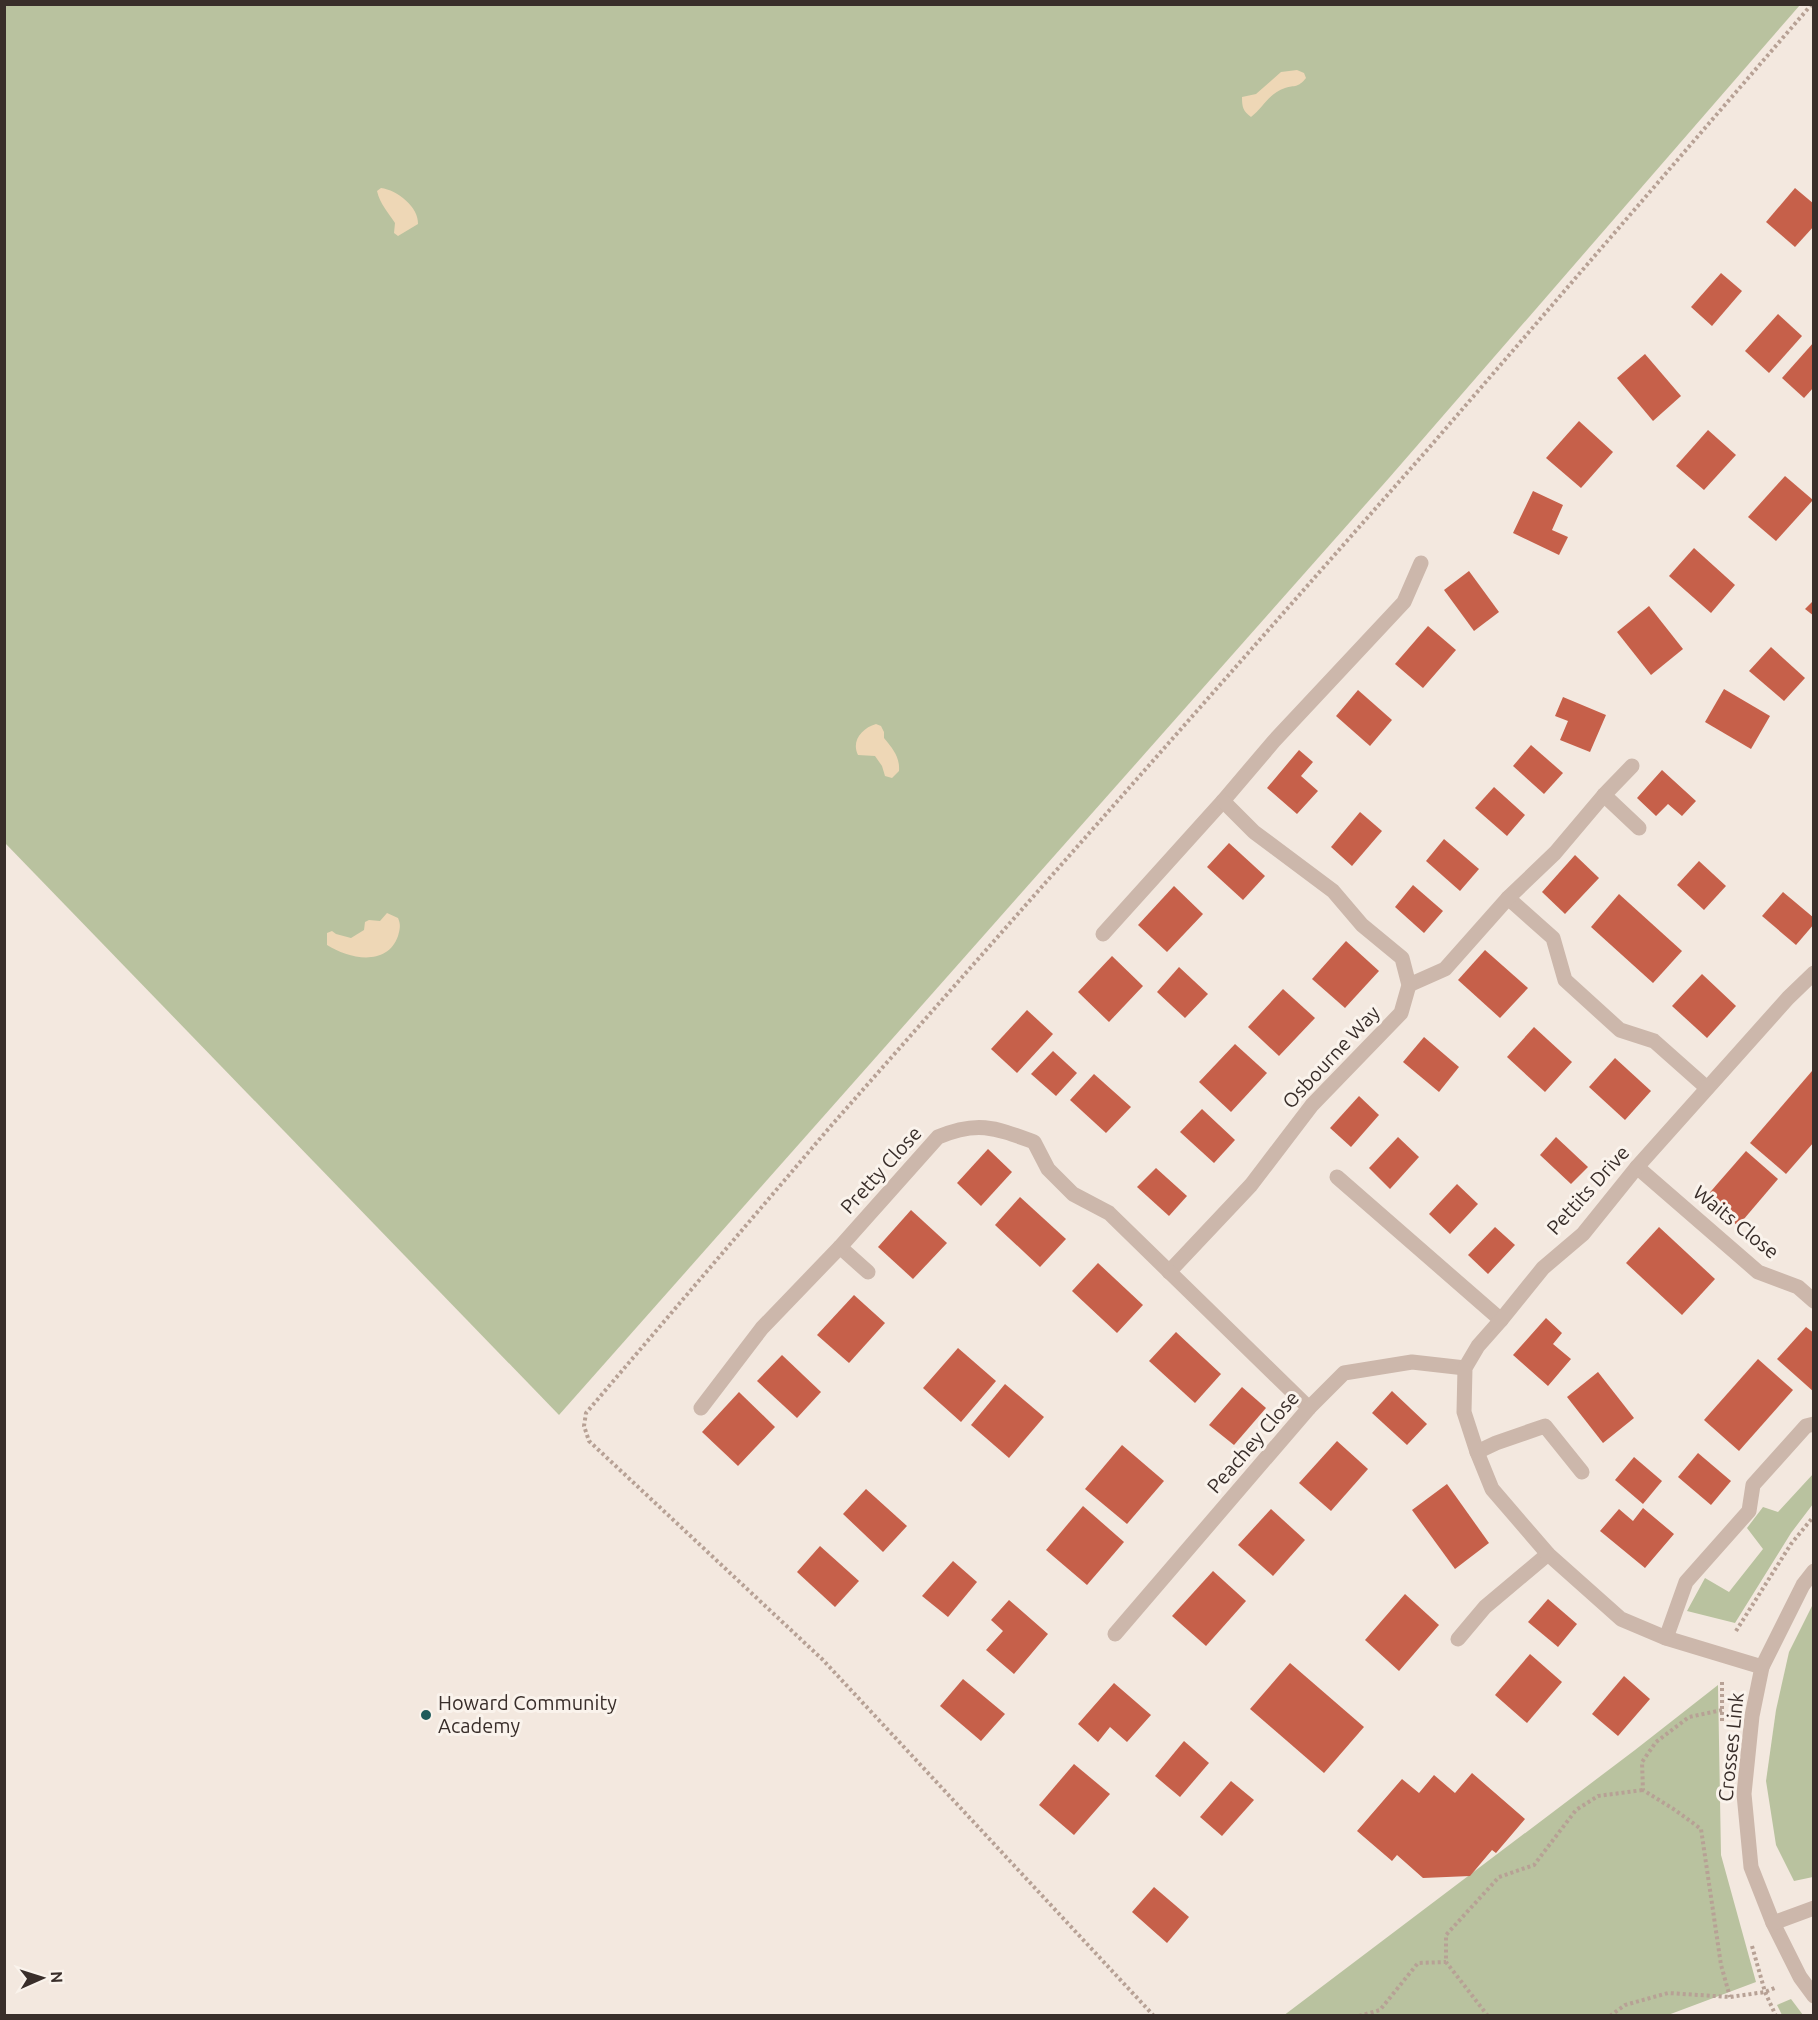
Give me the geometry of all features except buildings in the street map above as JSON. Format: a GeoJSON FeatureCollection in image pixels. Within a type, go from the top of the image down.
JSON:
{"type":"FeatureCollection","features":[{"type":"Feature","properties":{"kind":"street"},"geometry":{"type":"LineString","coordinates":[[1103,934],[1274,741],[1404,602],[1421,563]]}},
{"type":"Feature","properties":{"kind":"street"},"geometry":{"type":"LineString","coordinates":[[1223,801],[1254,832],[1333,891],[1362,926],[1402,958],[1408,985],[1445,969],[1632,766]]}},
{"type":"Feature","properties":{"kind":"street"},"geometry":{"type":"LineString","coordinates":[[1604,795],[1639,828]]}},
{"type":"Feature","properties":{"kind":"street"},"geometry":{"type":"LineString","coordinates":[[1508,898],[1553,938],[1565,980],[1620,1030],[1654,1041],[1707,1088]]}},
{"type":"Feature","properties":{"kind":"street","name":"Pettits Drive"},"geometry":{"type":"LineString","coordinates":[[1465,1368],[1478,1346],[1543,1268],[1583,1234],[1637,1167],[1788,998],[1814,973]]}},
{"type":"Feature","properties":{"kind":"street","name":"Osbourne Way"},"geometry":{"type":"LineString","coordinates":[[1169,1272],[1251,1185],[1312,1104],[1401,1013],[1408,985]]}},
{"type":"Feature","properties":{"kind":"street","name":"Pretty Close"},"geometry":{"type":"LineString","coordinates":[[701,1408],[762,1328],[938,1137],[958,1128],[995,1128],[1034,1142],[1048,1169],[1073,1194],[1109,1213],[1309,1408]]}},
{"type":"Feature","properties":{"kind":"street","name":"Waits Close"},"geometry":{"type":"LineString","coordinates":[[1637,1167],[1758,1272],[1798,1287],[1814,1301]]}},
{"type":"Feature","properties":{"kind":"street"},"geometry":{"type":"LineString","coordinates":[[1337,1177],[1501,1320]]}},
{"type":"Feature","properties":{"kind":"street"},"geometry":{"type":"LineString","coordinates":[[840,1246],[868,1272]]}},
{"type":"Feature","properties":{"kind":"street","name":"Peachey Close"},"geometry":{"type":"LineString","coordinates":[[1115,1634],[1309,1408],[1344,1373],[1412,1362],[1465,1368]]}},
{"type":"Feature","properties":{"kind":"street"},"geometry":{"type":"LineString","coordinates":[[1465,1368],[1464,1412],[1492,1489],[1548,1554],[1621,1619],[1666,1638],[1762,1667]]}},
{"type":"Feature","properties":{"kind":"street"},"geometry":{"type":"LineString","coordinates":[[1666,1638],[1686,1582],[1749,1511],[1753,1485],[1806,1426],[1814,1424]]}},
{"type":"Feature","properties":{"kind":"street"},"geometry":{"type":"LineString","coordinates":[[1477,1452],[1545,1426],[1582,1472]]}},
{"type":"Feature","properties":{"kind":"street"},"geometry":{"type":"LineString","coordinates":[[1458,1639],[1485,1607],[1548,1554]]}},
{"type":"Feature","properties":{"kind":"street","name":"Crosses Link"},"geometry":{"type":"LineString","coordinates":[[1814,1571],[1803,1585],[1762,1667],[1752,1716],[1744,1794],[1751,1867],[1773,1923],[1800,1977],[1814,1996]]}},
{"type":"Feature","properties":{"kind":"street"},"geometry":{"type":"LineString","coordinates":[[1773,1923],[1814,1908]]}},
{"type":"Feature","properties":{"kind":"path"},"geometry":{"type":"LineString","coordinates":[[1154,2016],[823,1660],[589,1441],[584,1426],[586,1413],[838,1118],[1428,449],[1812,4]]}},
{"type":"Feature","properties":{"kind":"path"},"geometry":{"type":"LineString","coordinates":[[1643,1790],[1642,1762],[1656,1742],[1689,1717],[1722,1710],[1752,1716]]}},
{"type":"Feature","properties":{"kind":"path"},"geometry":{"type":"LineString","coordinates":[[1488,2016],[1446,1962],[1446,1935],[1499,1877],[1533,1865],[1576,1810],[1598,1796],[1643,1790],[1701,1829],[1721,1965],[1730,1997]]}},
{"type":"Feature","properties":{"kind":"path"},"geometry":{"type":"LineString","coordinates":[[1359,2016],[1380,2010],[1418,1963],[1446,1962]]}},
{"type":"Feature","properties":{"kind":"path"},"geometry":{"type":"LineString","coordinates":[[1610,2016],[1625,2005],[1668,1993],[1730,1997],[1765,1992],[1800,1977]]}},
{"type":"Feature","properties":{"kind":"green space"},"geometry":{"type":"Polygon","coordinates":[[[5,5],[1800,5],[1389,478],[559,1415],[5,843],[5,5]]]}},
{"type":"Feature","properties":{"kind":"green space"},"geometry":{"type":"Polygon","coordinates":[[[1813,1474],[1813,1504],[1791,1533],[1735,1623],[1687,1611],[1705,1578],[1729,1592],[1763,1549],[1747,1528],[1763,1507],[1778,1512],[1813,1474]]]}},
{"type":"Feature","properties":{"kind":"green space"},"geometry":{"type":"Polygon","coordinates":[[[1813,1604],[1813,1877],[1794,1881],[1776,1845],[1766,1781],[1776,1710],[1789,1652],[1813,1604]]]}},
{"type":"Feature","properties":{"kind":"green space"},"geometry":{"type":"Polygon","coordinates":[[[1718,1685],[1721,1855],[1756,1982],[1668,2015],[1283,2016],[1635,1750],[1718,1685]]]}},
{"type":"Feature","properties":{"kind":"green space"},"geometry":{"type":"Polygon","coordinates":[[[1791,1999],[1803,2015],[1782,2015],[1777,2005],[1791,1999]]]}},
{"type":"Feature","properties":{"kind":"sand"},"geometry":{"type":"Polygon","coordinates":[[[1297,70],[1304,73],[1306,78],[1301,83],[1279,90],[1251,117],[1246,113],[1242,97],[1256,94],[1281,72],[1297,70]]]}},
{"type":"Feature","properties":{"kind":"sand"},"geometry":{"type":"Polygon","coordinates":[[[381,188],[394,192],[406,200],[415,211],[418,224],[398,236],[394,233],[395,223],[378,196],[377,191],[381,188]]]}},
{"type":"Feature","properties":{"kind":"sand"},"geometry":{"type":"Polygon","coordinates":[[[876,724],[881,726],[884,738],[897,757],[899,771],[892,778],[885,776],[875,756],[858,755],[856,750],[857,740],[862,732],[876,724]]]}},
{"type":"Feature","properties":{"kind":"sand"},"geometry":{"type":"Polygon","coordinates":[[[387,913],[398,918],[400,927],[393,946],[385,952],[377,956],[356,956],[327,945],[327,933],[332,931],[351,938],[364,930],[365,922],[380,921],[387,913]]]}},
{"type":"Feature","properties":{"kind":"place","name":"Howard Community Academy"},"geometry":{"type":"Point","coordinates":[426,1715]}}]}
